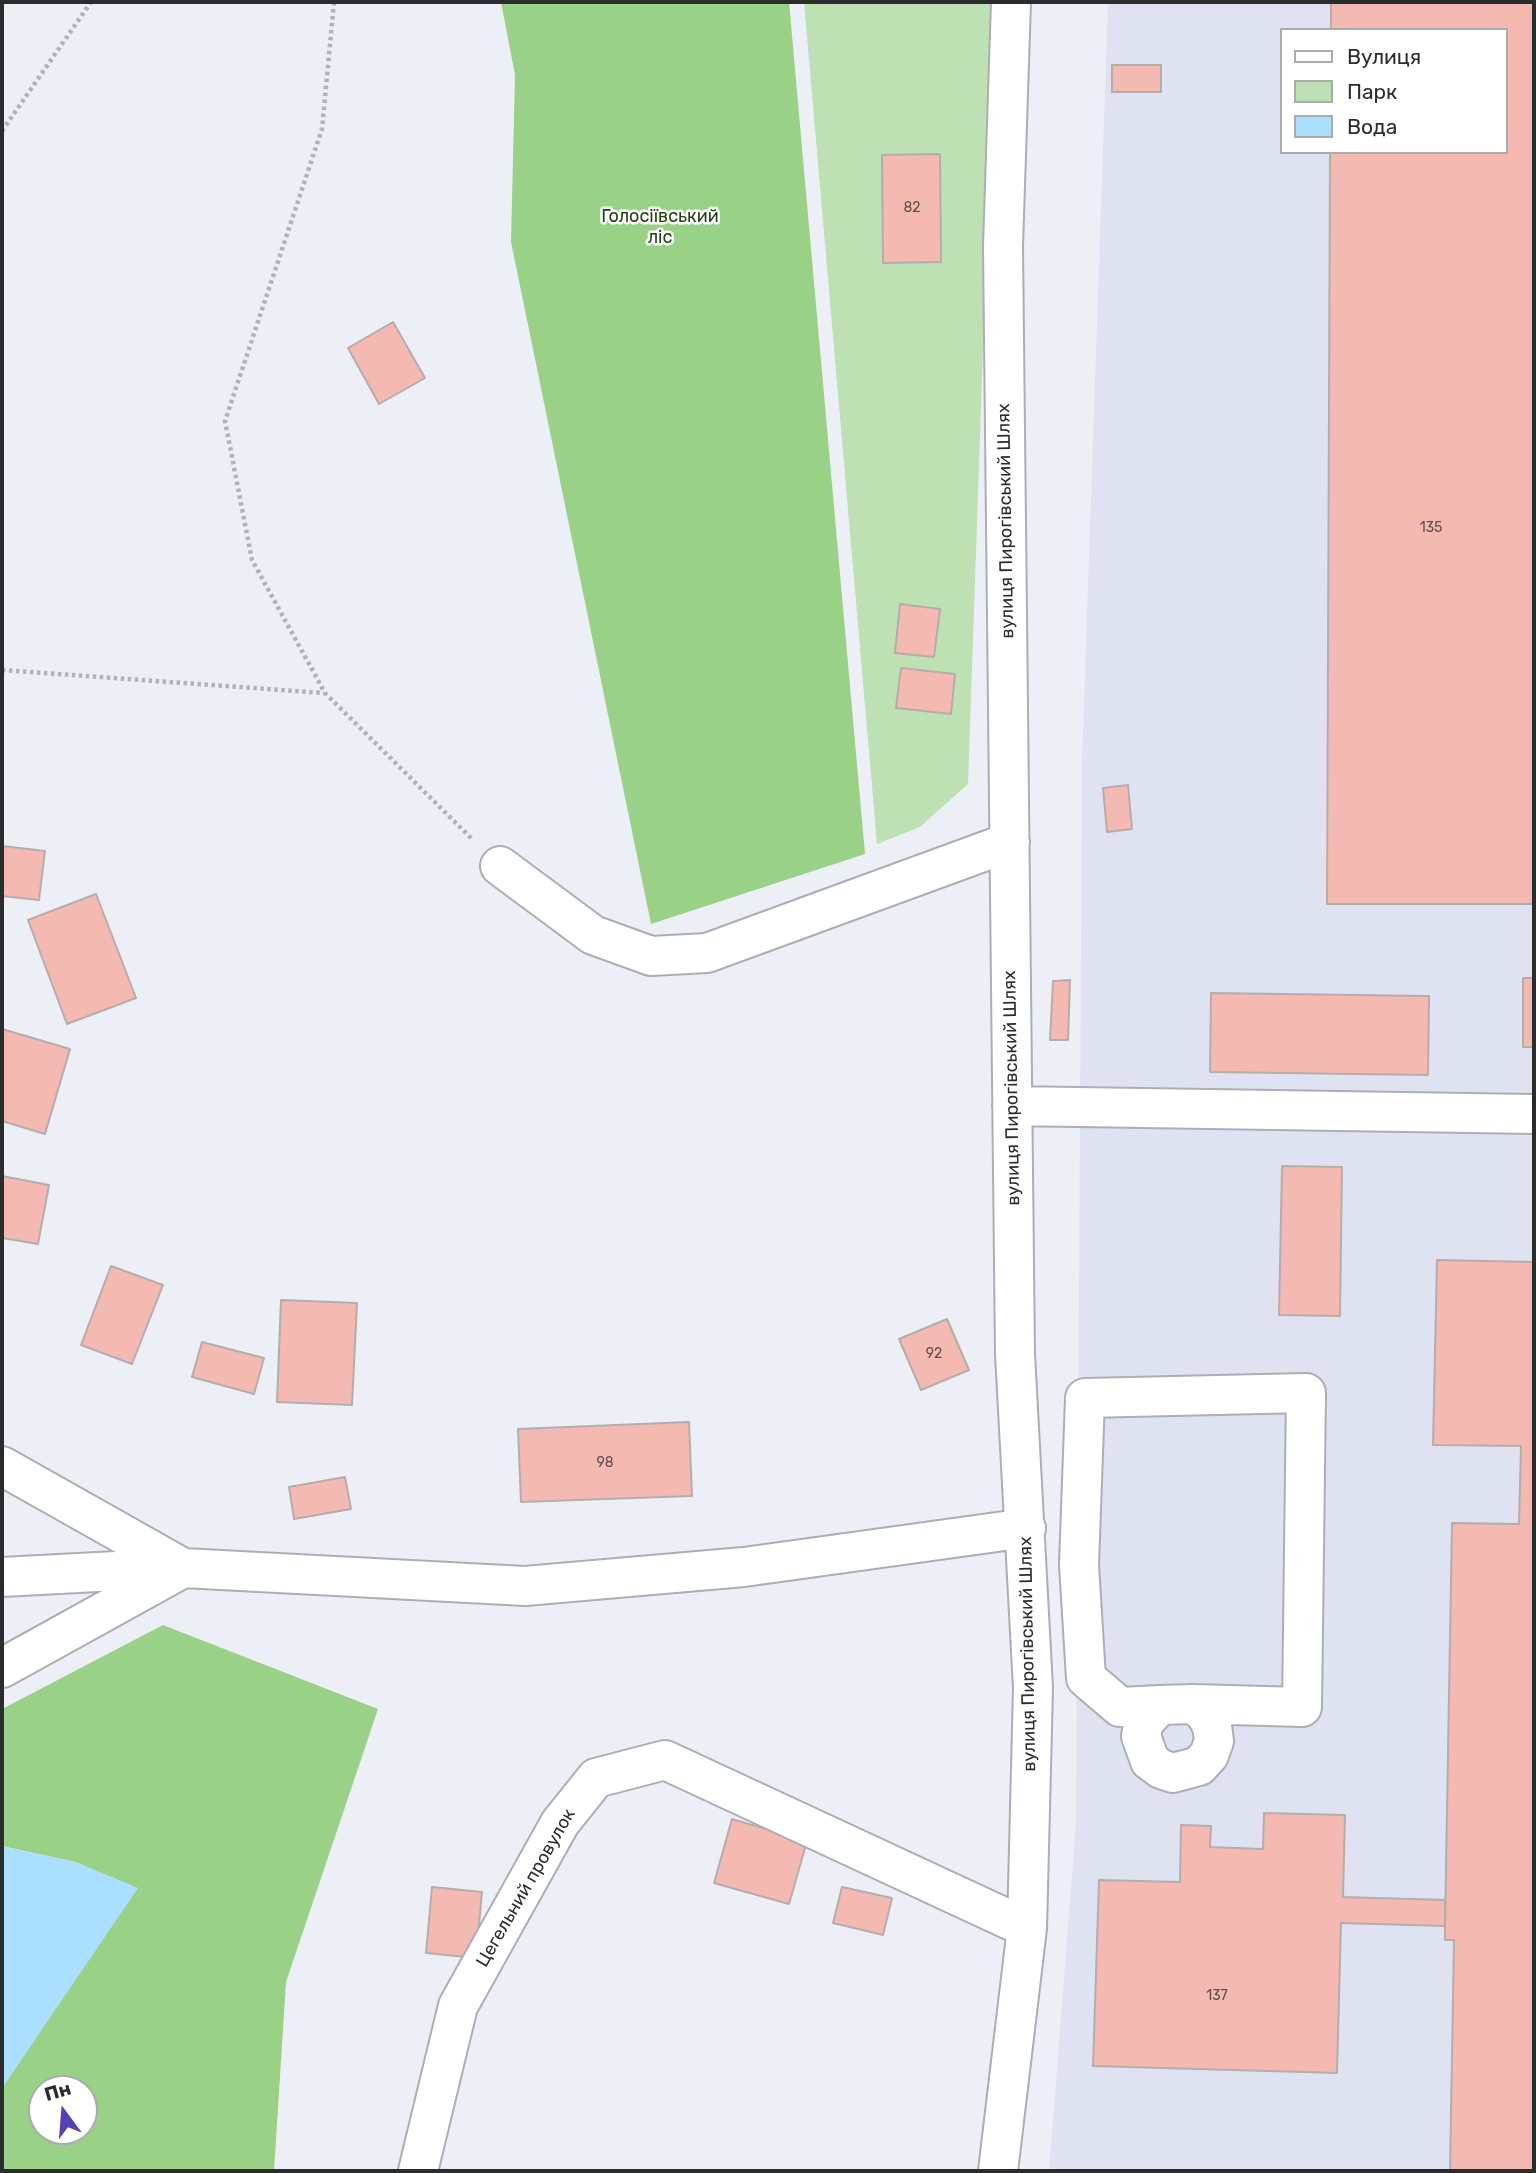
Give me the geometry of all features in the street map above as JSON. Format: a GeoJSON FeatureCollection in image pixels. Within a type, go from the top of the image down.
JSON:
{"type":"FeatureCollection","features":[{"type":"Feature","properties":{"kind":"street","name":"вулиця Пирогівський Шлях"},"geometry":{"type":"LineString","coordinates":[[998,2171],[1027,1928],[1033,1688],[1015,1354],[1003,246],[1011,2]]}},
{"type":"Feature","properties":{"kind":"street"},"geometry":{"type":"LineString","coordinates":[[500,866],[593,934],[651,956],[707,953],[1010,842]]}},
{"type":"Feature","properties":{"kind":"street"},"geometry":{"type":"LineString","coordinates":[[1012,1106],[1534,1114]]}},
{"type":"Feature","properties":{"kind":"street"},"geometry":{"type":"LineString","coordinates":[[1306,1393],[1302,1707],[1177,1704],[1120,1707],[1086,1678],[1079,1565],[1085,1398],[1306,1393]]}},
{"type":"Feature","properties":{"kind":"street"},"geometry":{"type":"LineString","coordinates":[[2,1466],[183,1568]]}},
{"type":"Feature","properties":{"kind":"street"},"geometry":{"type":"LineString","coordinates":[[2,1577],[183,1568],[525,1586],[1027,1546],[1079,1565]]}},
{"type":"Feature","properties":{"kind":"street"},"geometry":{"type":"LineString","coordinates":[[2,1668],[183,1568]]}},
{"type":"Feature","properties":{"kind":"street","name":"Цегельний провулок"},"geometry":{"type":"LineString","coordinates":[[418,2171],[458,2006],[560,1823],[596,1778],[664,1760],[1027,1928]]}},
{"type":"Feature","properties":{"kind":"path"},"geometry":{"type":"LineString","coordinates":[[2,131],[90,2]]}},
{"type":"Feature","properties":{"kind":"path"},"geometry":{"type":"LineString","coordinates":[[334,2],[322,128],[225,421],[252,560],[325,693],[500,866]]}},
{"type":"Feature","properties":{"kind":"path"},"geometry":{"type":"LineString","coordinates":[[2,670],[325,693]]}},
{"type":"Feature","properties":{"kind":"shaded area"},"geometry":{"type":"Polygon","coordinates":[[[1108,2],[1534,2],[1534,2171],[1049,2171],[1076,1824],[1082,760],[1108,2]]]}},
{"type":"Feature","properties":{"kind":"green space","name":"Голосіївський ліс"},"geometry":{"type":"Polygon","coordinates":[[[501,2],[789,2],[865,854],[651,924],[511,242],[515,75],[501,2]]]}},
{"type":"Feature","properties":{"kind":"green space"},"geometry":{"type":"Polygon","coordinates":[[[804,2],[995,2],[968,784],[920,827],[877,844],[804,2]]]}},
{"type":"Feature","properties":{"kind":"green space"},"geometry":{"type":"Polygon","coordinates":[[[163,1625],[378,1709],[286,1982],[274,2171],[2,2171],[2,2088],[137,1888],[75,1862],[2,1846],[2,1709],[163,1625]]]}},
{"type":"Feature","properties":{"kind":"water"},"geometry":{"type":"Polygon","coordinates":[[[2,1846],[75,1862],[138,1888],[2,2088],[2,1846]]]}},
{"type":"Feature","properties":{"kind":"building"},"geometry":{"type":"Polygon","coordinates":[[[1331,2],[1534,2],[1534,904],[1327,904],[1330,154],[1508,154],[1508,28],[1331,28],[1331,2]]]}},
{"type":"Feature","properties":{"kind":"building"},"geometry":{"type":"Polygon","coordinates":[[[1112,65],[1161,65],[1161,92],[1112,92],[1112,65]]]}},
{"type":"Feature","properties":{"kind":"building"},"geometry":{"type":"Polygon","coordinates":[[[940,154],[941,262],[883,263],[882,155],[940,154]]]}},
{"type":"Feature","properties":{"kind":"building"},"geometry":{"type":"Polygon","coordinates":[[[393,322],[425,378],[379,404],[348,348],[393,322]]]}},
{"type":"Feature","properties":{"kind":"building"},"geometry":{"type":"Polygon","coordinates":[[[900,604],[940,609],[934,657],[895,653],[900,604]]]}},
{"type":"Feature","properties":{"kind":"building"},"geometry":{"type":"Polygon","coordinates":[[[901,668],[955,674],[951,714],[896,708],[901,668]]]}},
{"type":"Feature","properties":{"kind":"building"},"geometry":{"type":"Polygon","coordinates":[[[1128,785],[1132,829],[1107,832],[1103,788],[1128,785]]]}},
{"type":"Feature","properties":{"kind":"building"},"geometry":{"type":"Polygon","coordinates":[[[2,846],[45,851],[39,900],[2,896],[2,846]]]}},
{"type":"Feature","properties":{"kind":"building"},"geometry":{"type":"Polygon","coordinates":[[[96,894],[136,998],[67,1024],[28,920],[96,894]]]}},
{"type":"Feature","properties":{"kind":"building"},"geometry":{"type":"Polygon","coordinates":[[[1523,978],[1534,978],[1534,1047],[1523,1047],[1523,978]]]}},
{"type":"Feature","properties":{"kind":"building"},"geometry":{"type":"Polygon","coordinates":[[[1070,980],[1068,1040],[1050,1040],[1053,981],[1070,980]]]}},
{"type":"Feature","properties":{"kind":"building"},"geometry":{"type":"Polygon","coordinates":[[[1211,993],[1429,996],[1428,1075],[1210,1072],[1211,993]]]}},
{"type":"Feature","properties":{"kind":"building"},"geometry":{"type":"Polygon","coordinates":[[[2,1029],[70,1049],[45,1134],[2,1121],[2,1029]]]}},
{"type":"Feature","properties":{"kind":"building"},"geometry":{"type":"Polygon","coordinates":[[[1282,1166],[1342,1167],[1340,1316],[1279,1315],[1282,1166]]]}},
{"type":"Feature","properties":{"kind":"building"},"geometry":{"type":"Polygon","coordinates":[[[2,1176],[49,1185],[38,1244],[2,1238],[2,1176]]]}},
{"type":"Feature","properties":{"kind":"building"},"geometry":{"type":"Polygon","coordinates":[[[1437,1260],[1534,1262],[1534,2171],[1450,2171],[1454,1940],[1445,1940],[1445,1926],[1452,1523],[1519,1524],[1521,1446],[1433,1445],[1437,1260]]]}},
{"type":"Feature","properties":{"kind":"building"},"geometry":{"type":"Polygon","coordinates":[[[111,1266],[163,1285],[132,1364],[81,1345],[111,1266]]]}},
{"type":"Feature","properties":{"kind":"building"},"geometry":{"type":"Polygon","coordinates":[[[281,1300],[357,1303],[352,1405],[277,1402],[281,1300]]]}},
{"type":"Feature","properties":{"kind":"building"},"geometry":{"type":"Polygon","coordinates":[[[947,1319],[969,1370],[921,1390],[899,1339],[947,1319]]]}},
{"type":"Feature","properties":{"kind":"building"},"geometry":{"type":"Polygon","coordinates":[[[202,1342],[264,1358],[254,1394],[192,1377],[202,1342]]]}},
{"type":"Feature","properties":{"kind":"building"},"geometry":{"type":"Polygon","coordinates":[[[689,1422],[692,1496],[521,1502],[518,1429],[689,1422]]]}},
{"type":"Feature","properties":{"kind":"building"},"geometry":{"type":"Polygon","coordinates":[[[345,1477],[351,1509],[294,1519],[289,1487],[345,1477]]]}},
{"type":"Feature","properties":{"kind":"building"},"geometry":{"type":"Polygon","coordinates":[[[1264,1813],[1345,1815],[1343,1897],[1445,1900],[1445,1926],[1341,1923],[1337,2073],[1093,2066],[1099,1880],[1180,1882],[1181,1825],[1211,1826],[1210,1847],[1263,1849],[1264,1813]]]}},
{"type":"Feature","properties":{"kind":"building"},"geometry":{"type":"Polygon","coordinates":[[[732,1819],[807,1841],[789,1904],[714,1883],[732,1819]]]}},
{"type":"Feature","properties":{"kind":"building"},"geometry":{"type":"Polygon","coordinates":[[[432,1887],[482,1892],[476,1958],[426,1953],[432,1887]]]}},
{"type":"Feature","properties":{"kind":"building"},"geometry":{"type":"Polygon","coordinates":[[[842,1887],[892,1898],[883,1935],[833,1923],[842,1887]]]}}]}
